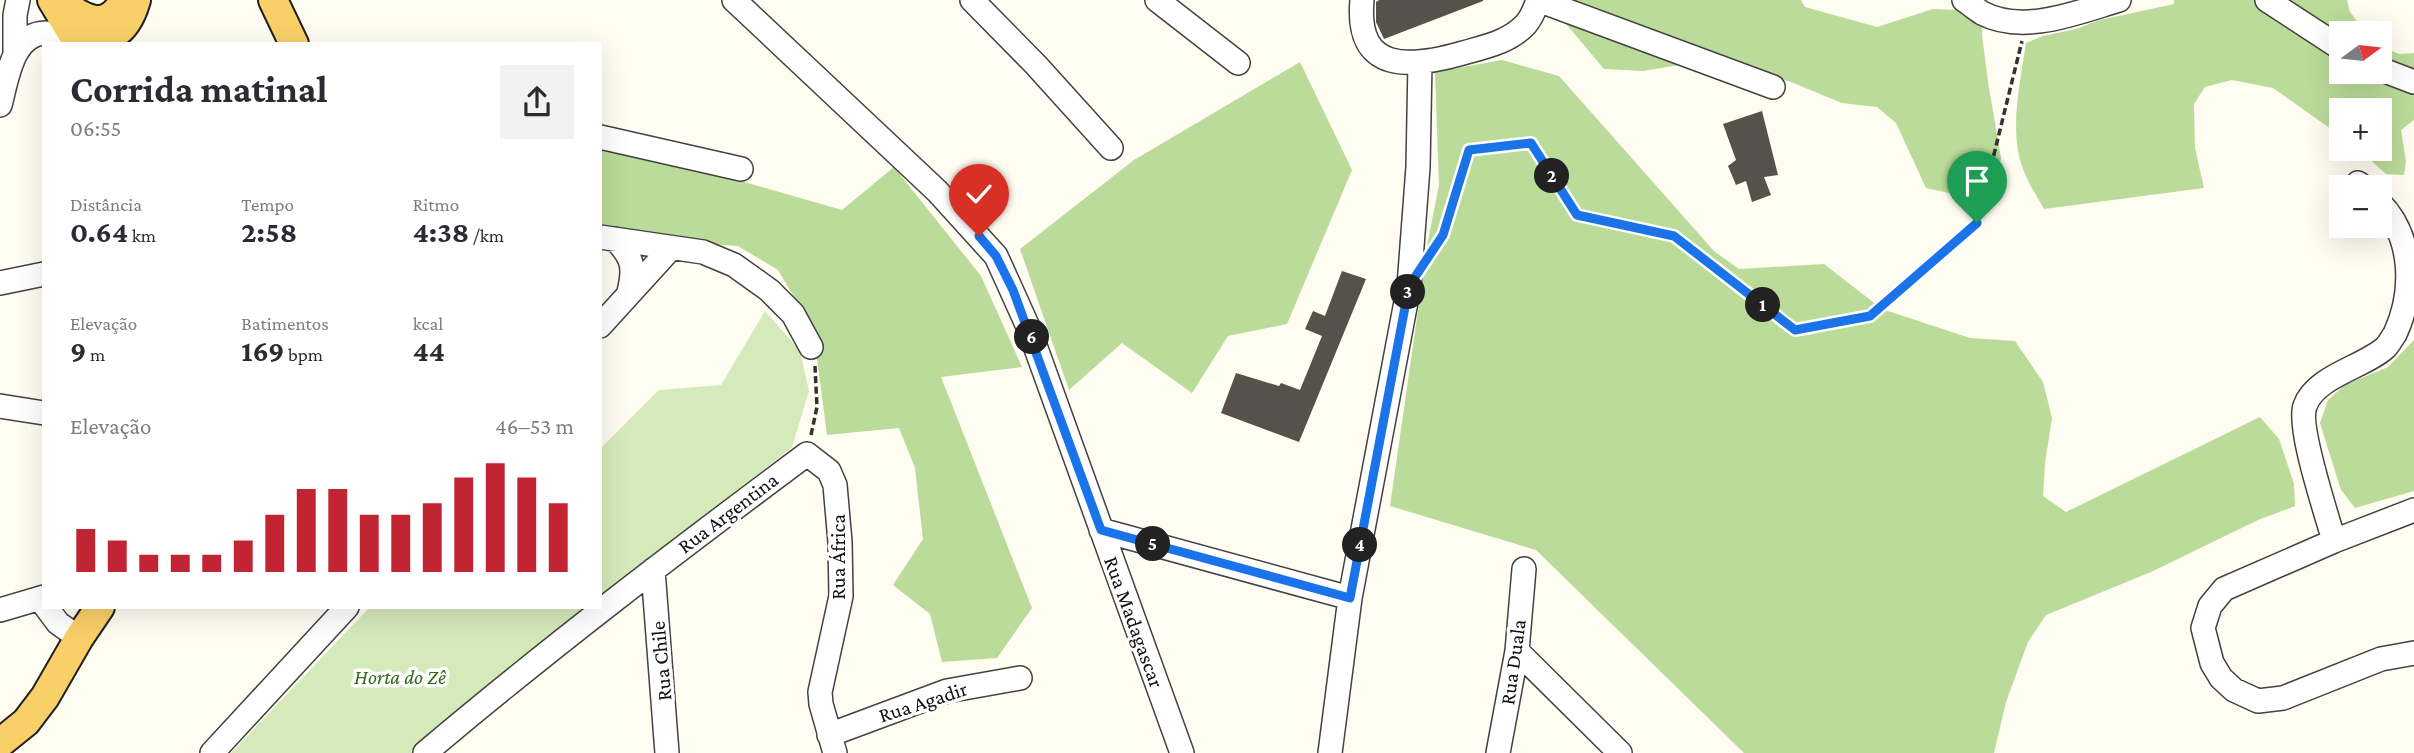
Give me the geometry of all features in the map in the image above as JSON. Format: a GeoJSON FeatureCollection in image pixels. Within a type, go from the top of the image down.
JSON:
{"type":"FeatureCollection","features":[{"type":"Feature","properties":{"kind":"main road"},"geometry":{"type":"LineString","coordinates":[[52,0],[77,41],[111,36],[126,24],[136,0]]}},
{"type":"Feature","properties":{"kind":"main road"},"geometry":{"type":"LineString","coordinates":[[59,0],[85,19],[94,20],[116,13],[124,0]]}},
{"type":"Feature","properties":{"kind":"main road"},"geometry":{"type":"LineString","coordinates":[[272,0],[293,42]]}},
{"type":"Feature","properties":{"kind":"main road"},"geometry":{"type":"LineString","coordinates":[[0,743],[26,722],[39,706],[99,609]]}},
{"type":"Feature","properties":{"kind":"street"},"geometry":{"type":"LineString","coordinates":[[15,55],[15,15],[18,0]]}},
{"type":"Feature","properties":{"kind":"street","name":"Rua Madagascar"},"geometry":{"type":"LineString","coordinates":[[734,0],[937,191],[996,256],[1029,329],[1182,753]]}},
{"type":"Feature","properties":{"kind":"street"},"geometry":{"type":"LineString","coordinates":[[972,0],[1036,65],[1111,148]]}},
{"type":"Feature","properties":{"kind":"street"},"geometry":{"type":"LineString","coordinates":[[1157,0],[1238,63]]}},
{"type":"Feature","properties":{"kind":"street"},"geometry":{"type":"LineString","coordinates":[[1362,0],[1365,34],[1371,48],[1383,58],[1398,63],[1420,63],[1501,42],[1525,26],[1534,13],[1538,0],[1773,87]]}},
{"type":"Feature","properties":{"kind":"street"},"geometry":{"type":"LineString","coordinates":[[1964,0],[1983,13],[2027,22],[2119,0]]}},
{"type":"Feature","properties":{"kind":"street"},"geometry":{"type":"LineString","coordinates":[[2267,0],[2329,41]]}},
{"type":"Feature","properties":{"kind":"street"},"geometry":{"type":"LineString","coordinates":[[0,105],[20,46],[39,34],[47,33],[77,41]]}},
{"type":"Feature","properties":{"kind":"street"},"geometry":{"type":"LineString","coordinates":[[1330,753],[1350,598],[1409,286],[1418,167],[1420,63]]}},
{"type":"Feature","properties":{"kind":"street"},"geometry":{"type":"LineString","coordinates":[[2392,74],[2414,82]]}},
{"type":"Feature","properties":{"kind":"street"},"geometry":{"type":"LineString","coordinates":[[602,137],[741,169]]}},
{"type":"Feature","properties":{"kind":"street"},"geometry":{"type":"LineString","coordinates":[[2334,541],[2308,441],[2304,419],[2305,406],[2311,395],[2328,381],[2386,347],[2404,320],[2413,290],[2413,267],[2401,230],[2392,219]]}},
{"type":"Feature","properties":{"kind":"street"},"geometry":{"type":"LineString","coordinates":[[607,238],[703,253],[734,265],[769,290],[793,314],[811,347]]}},
{"type":"Feature","properties":{"kind":"street"},"geometry":{"type":"LineString","coordinates":[[607,238],[625,250],[630,259],[634,272],[629,292]]}},
{"type":"Feature","properties":{"kind":"street"},"geometry":{"type":"LineString","coordinates":[[602,324],[671,248]]}},
{"type":"Feature","properties":{"kind":"street"},"geometry":{"type":"LineString","coordinates":[[0,283],[42,274]]}},
{"type":"Feature","properties":{"kind":"street"},"geometry":{"type":"LineString","coordinates":[[0,406],[42,413]]}},
{"type":"Feature","properties":{"kind":"street","name":"Rua Argentina"},"geometry":{"type":"LineString","coordinates":[[425,753],[499,690],[807,454]]}},
{"type":"Feature","properties":{"kind":"street","name":"Rua África"},"geometry":{"type":"LineString","coordinates":[[807,454],[829,471],[835,485],[838,510],[841,596],[820,692],[832,744]]}},
{"type":"Feature","properties":{"kind":"street"},"geometry":{"type":"LineString","coordinates":[[2414,510],[2224,589],[2216,596],[2205,617],[2203,628],[2211,663],[2221,678],[2234,690],[2258,701],[2272,701],[2322,684],[2381,659],[2414,653]]}},
{"type":"Feature","properties":{"kind":"street"},"geometry":{"type":"LineString","coordinates":[[1101,530],[1350,598]]}},
{"type":"Feature","properties":{"kind":"street","name":"Rua Duala"},"geometry":{"type":"LineString","coordinates":[[1498,753],[1517,652],[1524,569]]}},
{"type":"Feature","properties":{"kind":"street","name":"Rua Chile"},"geometry":{"type":"LineString","coordinates":[[653,570],[667,753]]}},
{"type":"Feature","properties":{"kind":"street"},"geometry":{"type":"LineString","coordinates":[[0,610],[42,598]]}},
{"type":"Feature","properties":{"kind":"street"},"geometry":{"type":"LineString","coordinates":[[48,609],[58,623],[79,638]]}},
{"type":"Feature","properties":{"kind":"street"},"geometry":{"type":"LineString","coordinates":[[212,753],[345,609]]}},
{"type":"Feature","properties":{"kind":"street"},"geometry":{"type":"LineString","coordinates":[[1517,652],[1620,753]]}},
{"type":"Feature","properties":{"kind":"street","name":"Rua Agadir"},"geometry":{"type":"LineString","coordinates":[[832,744],[947,691],[1020,678]]}},
{"type":"Feature","properties":{"kind":"path"},"geometry":{"type":"LineString","coordinates":[[1430,255],[1443,235],[1469,150],[1531,143],[1577,215],[1674,236],[1795,330],[1870,316],[1977,223],[2027,22]]}},
{"type":"Feature","properties":{"kind":"path"},"geometry":{"type":"LineString","coordinates":[[807,454],[817,407],[811,347]]}},
{"type":"Feature","properties":{"kind":"green space"},"geometry":{"type":"Polygon","coordinates":[[[1546,0],[1801,0],[1805,7],[1877,27],[1933,9],[1983,11],[1982,35],[2001,158],[1995,193],[1949,193],[1926,188],[1896,123],[1877,107],[1842,103],[1791,82],[1738,67],[1697,62],[1643,71],[1604,69],[1546,0]]]}},
{"type":"Feature","properties":{"kind":"green space"},"geometry":{"type":"Polygon","coordinates":[[[2174,0],[2347,0],[2350,12],[2357,21],[2329,21],[2329,84],[2392,84],[2392,51],[2399,54],[2414,53],[2414,120],[2401,130],[2406,162],[2404,175],[2386,174],[2371,161],[2392,161],[2392,98],[2329,98],[2329,128],[2273,88],[2232,80],[2205,87],[2194,104],[2195,148],[2204,188],[2044,209],[2026,176],[2017,144],[2018,93],[2026,43],[2100,20],[2174,4],[2174,0]]]}},
{"type":"Feature","properties":{"kind":"green space"},"geometry":{"type":"Polygon","coordinates":[[[1502,60],[1559,76],[1714,251],[1739,269],[1824,264],[1882,309],[1970,338],[2015,341],[2043,382],[2052,418],[2043,496],[2066,512],[2260,417],[2279,439],[2294,484],[2295,506],[2258,520],[2151,572],[2046,615],[2028,642],[2006,702],[1994,753],[1744,753],[1536,550],[1390,506],[1428,241],[1439,185],[1435,72],[1502,60]]]}},
{"type":"Feature","properties":{"kind":"green space"},"geometry":{"type":"Polygon","coordinates":[[[1300,62],[1352,170],[1287,324],[1228,336],[1192,393],[1122,343],[1069,390],[1020,249],[1134,160],[1300,62]]]}},
{"type":"Feature","properties":{"kind":"green space"},"geometry":{"type":"Polygon","coordinates":[[[602,147],[685,165],[842,210],[894,167],[981,276],[1022,367],[941,377],[1032,608],[997,658],[942,662],[930,614],[893,585],[923,539],[915,468],[899,428],[827,435],[813,329],[778,270],[738,246],[690,243],[602,226],[602,147]]]}},
{"type":"Feature","properties":{"kind":"green space"},"geometry":{"type":"Polygon","coordinates":[[[765,311],[800,351],[809,391],[792,447],[602,602],[602,447],[659,390],[721,385],[765,311]]]}},
{"type":"Feature","properties":{"kind":"green space"},"geometry":{"type":"Polygon","coordinates":[[[2414,340],[2414,491],[2355,508],[2341,490],[2320,423],[2328,400],[2345,385],[2388,367],[2414,340]]]}},
{"type":"Feature","properties":{"kind":"green space","name":"Horta do Zê"},"geometry":{"type":"Polygon","coordinates":[[[368,609],[594,609],[415,753],[231,753],[368,609]]]}},
{"type":"Feature","properties":{"kind":"building"},"geometry":{"type":"Polygon","coordinates":[[[1483,1],[1384,39],[1376,22],[1376,2],[1483,1]]]}},
{"type":"Feature","properties":{"kind":"building"},"geometry":{"type":"Polygon","coordinates":[[[1762,111],[1778,175],[1764,177],[1771,195],[1752,202],[1746,181],[1736,185],[1728,166],[1736,160],[1723,124],[1762,111]]]}},
{"type":"Feature","properties":{"kind":"building"},"geometry":{"type":"Polygon","coordinates":[[[1342,271],[1366,279],[1299,442],[1221,413],[1236,373],[1300,390],[1322,336],[1305,329],[1313,311],[1325,316],[1342,271]]]}},
{"type":"Feature","properties":{"kind":"route"},"geometry":{"type":"LineString","coordinates":[[979,236],[996,256],[1013,290],[1101,530],[1350,598],[1409,286],[1443,235],[1469,150],[1531,143],[1577,215],[1674,236],[1795,330],[1870,316],[1977,223]]}}]}
